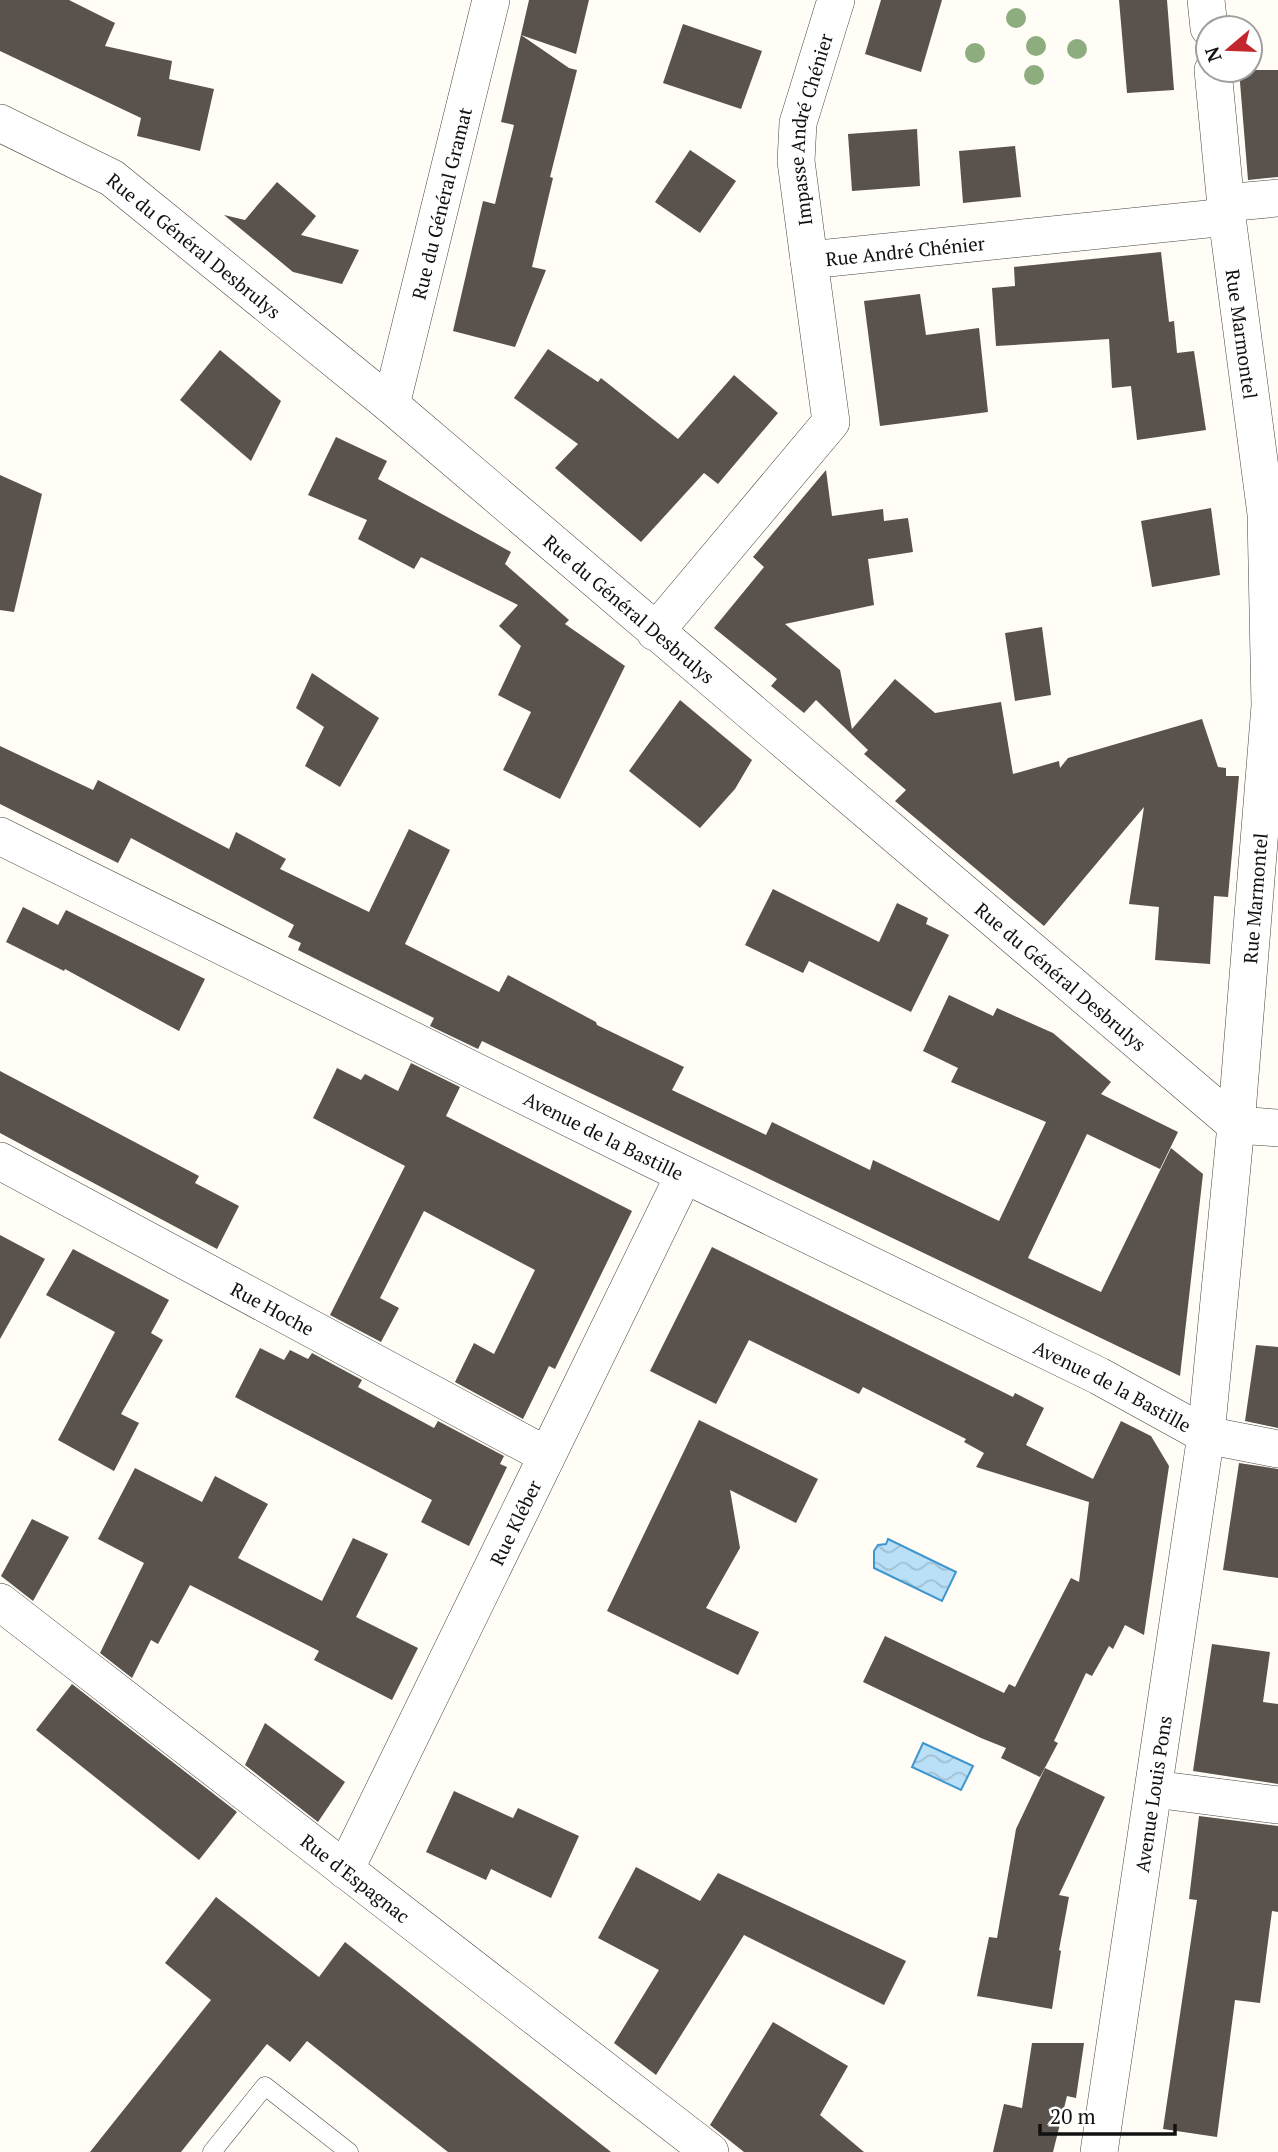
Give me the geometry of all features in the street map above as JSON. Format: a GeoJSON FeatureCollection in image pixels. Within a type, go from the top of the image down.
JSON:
{"type":"FeatureCollection","features":[{"type":"Feature","properties":{"kind":"street","name":"Rue du Général Gramat"},"geometry":{"type":"LineString","coordinates":[[391,405],[491,0]]}},
{"type":"Feature","properties":{"kind":"street","name":"Impasse André Chénier"},"geometry":{"type":"LineString","coordinates":[[809,260],[796,161],[799,123],[836,0]]}},
{"type":"Feature","properties":{"kind":"street","name":"Rue Marmontel"},"geometry":{"type":"LineString","coordinates":[[1206,1435],[1236,1125],[1270,706],[1266,514],[1226,210],[1214,84]]}},
{"type":"Feature","properties":{"kind":"street","name":"Rue du Général Desbrulys"},"geometry":{"type":"LineString","coordinates":[[0,122],[112,178],[391,405],[1236,1125]]}},
{"type":"Feature","properties":{"kind":"street","name":"Rue André Chénier"},"geometry":{"type":"LineString","coordinates":[[655,632],[831,422],[809,260],[1226,210],[1278,198]]}},
{"type":"Feature","properties":{"kind":"street","name":"Avenue de la Bastille"},"geometry":{"type":"LineString","coordinates":[[0,836],[684,1175],[1099,1376],[1206,1435],[1278,1449]]}},
{"type":"Feature","properties":{"kind":"street"},"geometry":{"type":"LineString","coordinates":[[1236,1125],[1278,1128]]}},
{"type":"Feature","properties":{"kind":"street","name":"Rue Hoche"},"geometry":{"type":"LineString","coordinates":[[0,1161],[546,1455]]}},
{"type":"Feature","properties":{"kind":"street","name":"Rue Kléber"},"geometry":{"type":"LineString","coordinates":[[345,1870],[684,1175]]}},
{"type":"Feature","properties":{"kind":"street","name":"Avenue Louis Pons"},"geometry":{"type":"LineString","coordinates":[[1099,2152],[1206,1435]]}},
{"type":"Feature","properties":{"kind":"street","name":"Rue d'Espagnac"},"geometry":{"type":"LineString","coordinates":[[0,1602],[710,2152]]}},
{"type":"Feature","properties":{"kind":"street"},"geometry":{"type":"LineString","coordinates":[[1154,1789],[1278,1805]]}},
{"type":"Feature","properties":{"kind":"lane"},"geometry":{"type":"LineString","coordinates":[[212,2152],[265,2086],[349,2152]]}},
{"type":"Feature","properties":{"kind":"water"},"geometry":{"type":"Polygon","coordinates":[[[888,1539],[956,1572],[942,1601],[874,1568],[874,1551],[878,1545],[886,1544],[888,1539]]]}},
{"type":"Feature","properties":{"kind":"water"},"geometry":{"type":"Polygon","coordinates":[[[923,1743],[973,1766],[961,1790],[912,1767],[923,1743]]]}},
{"type":"Feature","properties":{"kind":"building"},"geometry":{"type":"Polygon","coordinates":[[[0,0],[69,0],[115,23],[105,46],[172,61],[169,79],[214,89],[200,151],[137,136],[141,118],[0,51],[0,0]]]}},
{"type":"Feature","properties":{"kind":"building"},"geometry":{"type":"Polygon","coordinates":[[[529,0],[589,0],[576,54],[521,35],[569,68],[577,70],[550,177],[553,178],[532,267],[546,270],[515,347],[453,331],[483,201],[495,204],[514,125],[501,122],[529,0]]]}},
{"type":"Feature","properties":{"kind":"building"},"geometry":{"type":"Polygon","coordinates":[[[881,0],[942,0],[921,72],[865,54],[881,0]]]}},
{"type":"Feature","properties":{"kind":"building"},"geometry":{"type":"Polygon","coordinates":[[[1119,0],[1167,0],[1174,90],[1127,93],[1119,0]]]}},
{"type":"Feature","properties":{"kind":"building"},"geometry":{"type":"Polygon","coordinates":[[[683,24],[762,51],[741,109],[663,83],[683,24]]]}},
{"type":"Feature","properties":{"kind":"building"},"geometry":{"type":"Polygon","coordinates":[[[1264,70],[1278,70],[1278,177],[1248,180],[1240,84],[1264,84],[1264,70]]]}},
{"type":"Feature","properties":{"kind":"building"},"geometry":{"type":"Polygon","coordinates":[[[917,129],[920,186],[852,191],[848,134],[917,129]]]}},
{"type":"Feature","properties":{"kind":"building"},"geometry":{"type":"Polygon","coordinates":[[[1015,146],[1021,197],[963,203],[959,151],[1015,146]]]}},
{"type":"Feature","properties":{"kind":"building"},"geometry":{"type":"Polygon","coordinates":[[[690,150],[736,181],[700,233],[655,202],[690,150]]]}},
{"type":"Feature","properties":{"kind":"building"},"geometry":{"type":"Polygon","coordinates":[[[277,182],[316,216],[301,235],[359,250],[342,284],[293,272],[224,215],[245,220],[277,182]]]}},
{"type":"Feature","properties":{"kind":"building"},"geometry":{"type":"Polygon","coordinates":[[[1161,252],[1169,322],[1174,321],[1177,353],[1194,351],[1206,430],[1137,440],[1131,386],[1112,388],[1109,339],[996,346],[992,288],[1015,286],[1014,267],[1161,252]]]}},
{"type":"Feature","properties":{"kind":"building"},"geometry":{"type":"Polygon","coordinates":[[[920,294],[926,335],[979,328],[988,412],[880,426],[864,301],[920,294]]]}},
{"type":"Feature","properties":{"kind":"building"},"geometry":{"type":"Polygon","coordinates":[[[548,349],[598,382],[601,378],[678,439],[734,375],[778,413],[718,484],[704,473],[641,542],[555,468],[578,444],[514,398],[548,349]]]}},
{"type":"Feature","properties":{"kind":"building"},"geometry":{"type":"Polygon","coordinates":[[[220,350],[281,401],[251,461],[180,400],[220,350]]]}},
{"type":"Feature","properties":{"kind":"building"},"geometry":{"type":"Polygon","coordinates":[[[336,437],[387,461],[378,479],[511,552],[505,564],[569,620],[565,624],[625,666],[560,799],[503,770],[531,712],[498,695],[521,646],[499,626],[518,605],[421,557],[414,569],[358,539],[367,520],[308,495],[336,437]]]}},
{"type":"Feature","properties":{"kind":"building"},"geometry":{"type":"Polygon","coordinates":[[[826,470],[832,516],[883,509],[884,521],[908,518],[913,552],[868,559],[874,605],[785,624],[840,670],[852,729],[895,679],[935,713],[1001,702],[1013,774],[1059,761],[1060,768],[1068,758],[1202,719],[1218,767],[1226,768],[1226,776],[1239,776],[1228,897],[1214,896],[1210,964],[1155,960],[1159,907],[1129,904],[1144,807],[1044,926],[895,801],[906,790],[864,754],[868,750],[816,700],[804,713],[771,686],[777,679],[714,628],[764,567],[753,557],[826,470]]]}},
{"type":"Feature","properties":{"kind":"building"},"geometry":{"type":"Polygon","coordinates":[[[0,475],[42,494],[14,612],[0,610],[0,475]]]}},
{"type":"Feature","properties":{"kind":"building"},"geometry":{"type":"Polygon","coordinates":[[[1211,508],[1220,575],[1152,587],[1141,521],[1211,508]]]}},
{"type":"Feature","properties":{"kind":"building"},"geometry":{"type":"Polygon","coordinates":[[[1042,627],[1051,695],[1015,701],[1005,633],[1042,627]]]}},
{"type":"Feature","properties":{"kind":"building"},"geometry":{"type":"Polygon","coordinates":[[[312,673],[379,718],[340,787],[305,766],[324,727],[296,708],[312,673]]]}},
{"type":"Feature","properties":{"kind":"building"},"geometry":{"type":"Polygon","coordinates":[[[680,700],[752,760],[735,789],[700,828],[629,771],[680,700]]]}},
{"type":"Feature","properties":{"kind":"building"},"geometry":{"type":"Polygon","coordinates":[[[0,746],[93,790],[98,780],[229,849],[236,832],[286,859],[280,869],[369,912],[409,829],[450,850],[405,944],[499,992],[508,975],[596,1022],[597,1025],[684,1067],[672,1090],[766,1135],[772,1122],[870,1170],[873,1160],[999,1221],[1046,1122],[951,1082],[958,1068],[923,1051],[949,995],[993,1016],[997,1008],[1053,1033],[1111,1082],[1101,1094],[1178,1132],[1160,1169],[1087,1134],[1028,1258],[1101,1292],[1171,1148],[1203,1174],[1180,1376],[482,1041],[478,1049],[430,1026],[434,1018],[298,950],[301,943],[288,937],[294,925],[131,838],[118,863],[0,804],[0,746]]]}},
{"type":"Feature","properties":{"kind":"building"},"geometry":{"type":"Polygon","coordinates":[[[773,889],[879,942],[897,903],[928,918],[926,924],[949,935],[911,1012],[809,961],[803,973],[745,945],[773,889]]]}},
{"type":"Feature","properties":{"kind":"building"},"geometry":{"type":"Polygon","coordinates":[[[23,907],[58,925],[66,910],[205,979],[179,1031],[65,969],[64,971],[6,942],[23,907]]]}},
{"type":"Feature","properties":{"kind":"building"},"geometry":{"type":"Polygon","coordinates":[[[411,1063],[460,1087],[446,1116],[632,1211],[555,1369],[549,1366],[523,1419],[455,1382],[474,1343],[494,1354],[535,1270],[424,1211],[380,1298],[399,1308],[381,1342],[330,1315],[405,1166],[313,1118],[337,1068],[361,1080],[365,1074],[398,1091],[411,1063]]]}},
{"type":"Feature","properties":{"kind":"building"},"geometry":{"type":"Polygon","coordinates":[[[0,1071],[199,1176],[195,1183],[239,1206],[217,1249],[0,1133],[0,1071]]]}},
{"type":"Feature","properties":{"kind":"building"},"geometry":{"type":"Polygon","coordinates":[[[0,1235],[45,1259],[0,1339],[0,1235]]]}},
{"type":"Feature","properties":{"kind":"building"},"geometry":{"type":"Polygon","coordinates":[[[712,1247],[1013,1397],[1015,1393],[1044,1408],[1026,1445],[1093,1479],[1121,1421],[1151,1436],[1169,1466],[1144,1635],[1125,1625],[1113,1649],[1109,1646],[1092,1676],[1086,1673],[1054,1741],[1058,1743],[1040,1777],[1001,1758],[1006,1748],[863,1682],[885,1636],[1004,1693],[1009,1684],[1015,1687],[1071,1578],[1079,1582],[1089,1502],[976,1467],[984,1453],[964,1442],[966,1439],[863,1387],[859,1394],[749,1340],[716,1404],[650,1371],[712,1247]]]}},
{"type":"Feature","properties":{"kind":"building"},"geometry":{"type":"Polygon","coordinates":[[[73,1249],[169,1300],[151,1333],[163,1340],[121,1414],[139,1423],[114,1471],[58,1440],[115,1332],[46,1295],[73,1249]]]}},
{"type":"Feature","properties":{"kind":"building"},"geometry":{"type":"Polygon","coordinates":[[[1256,1345],[1278,1347],[1278,1428],[1245,1421],[1256,1345]]]}},
{"type":"Feature","properties":{"kind":"building"},"geometry":{"type":"Polygon","coordinates":[[[260,1348],[284,1360],[290,1350],[308,1359],[312,1353],[362,1380],[358,1387],[434,1428],[438,1421],[504,1456],[500,1464],[507,1467],[469,1546],[421,1522],[432,1500],[235,1397],[260,1348]]]}},
{"type":"Feature","properties":{"kind":"building"},"geometry":{"type":"Polygon","coordinates":[[[699,1420],[818,1479],[796,1523],[730,1490],[740,1548],[706,1608],[759,1632],[738,1675],[607,1611],[699,1420]]]}},
{"type":"Feature","properties":{"kind":"building"},"geometry":{"type":"Polygon","coordinates":[[[1239,1463],[1278,1469],[1278,1578],[1223,1570],[1239,1463]]]}},
{"type":"Feature","properties":{"kind":"building"},"geometry":{"type":"Polygon","coordinates":[[[135,1468],[202,1502],[215,1476],[268,1504],[238,1558],[322,1601],[353,1538],[388,1554],[356,1617],[418,1648],[392,1700],[314,1660],[319,1651],[190,1585],[158,1644],[151,1640],[132,1678],[100,1653],[144,1563],[98,1539],[135,1468]]]}},
{"type":"Feature","properties":{"kind":"building"},"geometry":{"type":"Polygon","coordinates":[[[32,1519],[69,1537],[33,1601],[1,1576],[32,1519]]]}},
{"type":"Feature","properties":{"kind":"building"},"geometry":{"type":"Polygon","coordinates":[[[1212,1644],[1270,1652],[1263,1702],[1278,1704],[1278,1784],[1193,1771],[1212,1644]]]}},
{"type":"Feature","properties":{"kind":"building"},"geometry":{"type":"Polygon","coordinates":[[[72,1684],[237,1812],[199,1860],[36,1730],[72,1684]]]}},
{"type":"Feature","properties":{"kind":"building"},"geometry":{"type":"Polygon","coordinates":[[[265,1723],[345,1782],[318,1822],[245,1765],[265,1723]]]}},
{"type":"Feature","properties":{"kind":"building"},"geometry":{"type":"Polygon","coordinates":[[[1045,1768],[1105,1797],[1059,1895],[1069,1897],[1052,2009],[977,1996],[989,1937],[997,1938],[1016,1829],[1045,1768]]]}},
{"type":"Feature","properties":{"kind":"building"},"geometry":{"type":"Polygon","coordinates":[[[454,1791],[513,1818],[518,1808],[579,1836],[551,1898],[491,1869],[486,1880],[426,1852],[454,1791]]]}},
{"type":"Feature","properties":{"kind":"building"},"geometry":{"type":"Polygon","coordinates":[[[1199,1816],[1278,1826],[1278,1912],[1272,1911],[1260,2003],[1235,2000],[1217,2137],[1163,2129],[1197,1900],[1189,1899],[1199,1816]]]}},
{"type":"Feature","properties":{"kind":"building"},"geometry":{"type":"Polygon","coordinates":[[[636,1867],[700,1901],[718,1873],[906,1961],[884,2005],[744,1935],[656,2075],[614,2043],[659,1970],[598,1938],[636,1867]]]}},
{"type":"Feature","properties":{"kind":"building"},"geometry":{"type":"Polygon","coordinates":[[[216,1897],[319,1977],[345,1942],[611,2152],[448,2152],[307,2041],[290,2062],[267,2044],[181,2152],[90,2152],[211,2000],[165,1963],[216,1897]]]}},
{"type":"Feature","properties":{"kind":"building"},"geometry":{"type":"Polygon","coordinates":[[[773,2022],[848,2066],[820,2115],[864,2152],[744,2152],[710,2125],[773,2022]]]}},
{"type":"Feature","properties":{"kind":"building"},"geometry":{"type":"Polygon","coordinates":[[[1032,2043],[1084,2043],[1076,2098],[1067,2096],[1053,2152],[993,2152],[1004,2104],[1022,2108],[1032,2043]]]}}]}
